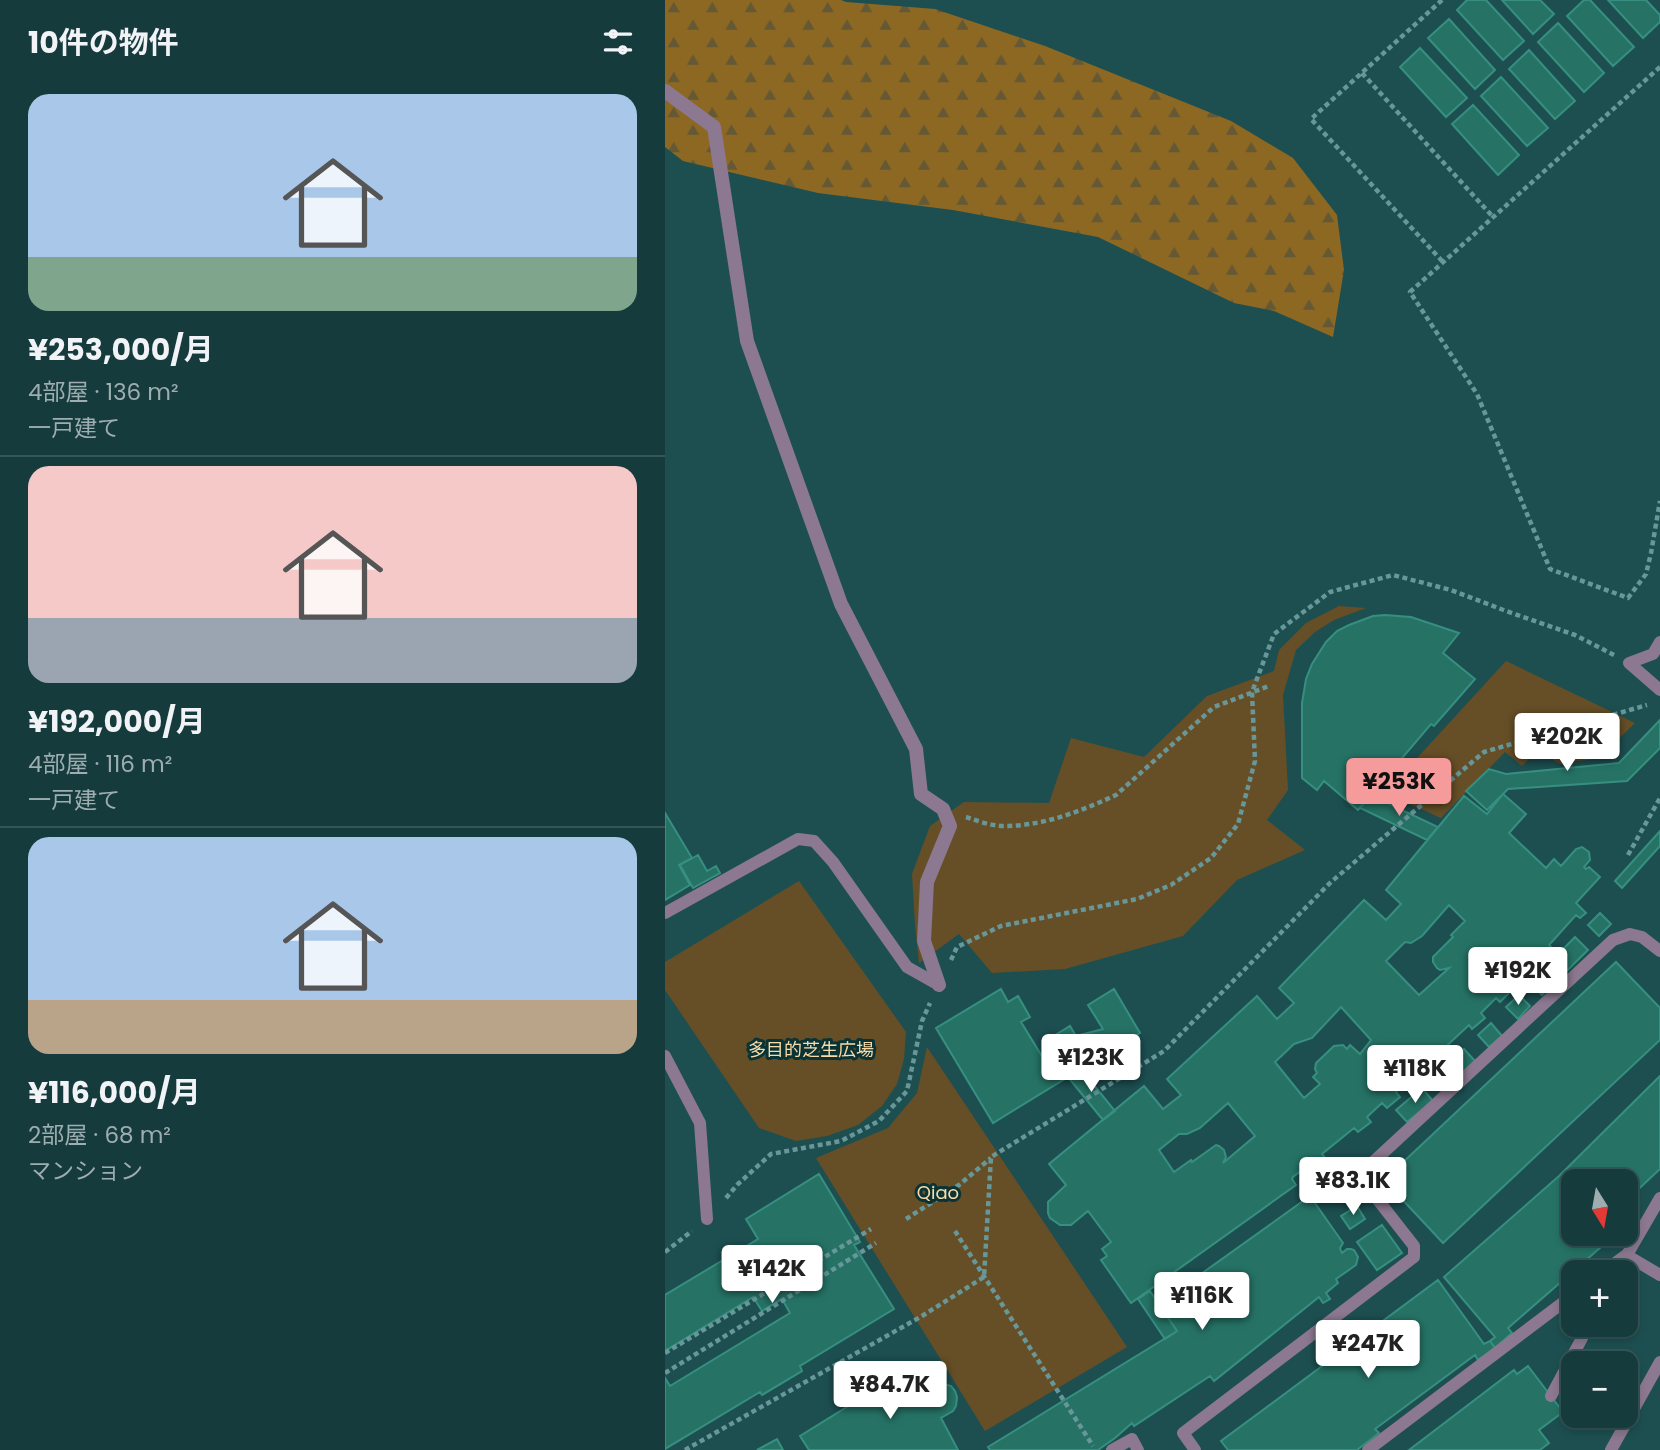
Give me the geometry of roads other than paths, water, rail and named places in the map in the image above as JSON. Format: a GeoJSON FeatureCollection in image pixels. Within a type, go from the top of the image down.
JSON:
{"type":"FeatureCollection","features":[{"type":"Feature","properties":{"kind":"street"},"geometry":{"type":"LineString","coordinates":[[665,91],[714,127],[747,341],[841,604],[916,749],[921,794],[943,809],[950,826],[927,882],[924,941],[939,985]]}},
{"type":"Feature","properties":{"kind":"lane"},"geometry":{"type":"LineString","coordinates":[[1660,642],[1653,654],[1629,663],[1660,690]]}},
{"type":"Feature","properties":{"kind":"lane"},"geometry":{"type":"LineString","coordinates":[[665,913],[798,839],[814,841],[834,862],[907,967],[939,985]]}},
{"type":"Feature","properties":{"kind":"lane"},"geometry":{"type":"LineString","coordinates":[[1195,1450],[1183,1433],[1414,1258],[1414,1246],[1367,1186],[1365,1176],[1371,1164],[1613,940],[1630,934],[1642,937],[1660,951]]}},
{"type":"Feature","properties":{"kind":"lane"},"geometry":{"type":"LineString","coordinates":[[665,1056],[699,1123],[707,1219]]}},
{"type":"Feature","properties":{"kind":"lane"},"geometry":{"type":"LineString","coordinates":[[1623,1260],[1660,1198]]}},
{"type":"Feature","properties":{"kind":"lane"},"geometry":{"type":"LineString","coordinates":[[1619,1260],[1626,1255]]}},
{"type":"Feature","properties":{"kind":"lane"},"geometry":{"type":"LineString","coordinates":[[1626,1255],[1660,1275]]}},
{"type":"Feature","properties":{"kind":"lane"},"geometry":{"type":"LineString","coordinates":[[1368,1450],[1561,1304]]}},
{"type":"Feature","properties":{"kind":"lane"},"geometry":{"type":"LineString","coordinates":[[1551,1396],[1583,1337]]}},
{"type":"Feature","properties":{"kind":"lane"},"geometry":{"type":"LineString","coordinates":[[1611,1450],[1660,1362]]}},
{"type":"Feature","properties":{"kind":"lane"},"geometry":{"type":"LineString","coordinates":[[1112,1450],[1132,1439],[1134,1449]]}},
{"type":"Feature","properties":{"kind":"park label","name":"多目的芝生広場"},"geometry":{"type":"Point","coordinates":[811,1049]}},
{"type":"Feature","properties":{"kind":"park label","name":"Qiao"},"geometry":{"type":"Point","coordinates":[938,1192]}}]}
